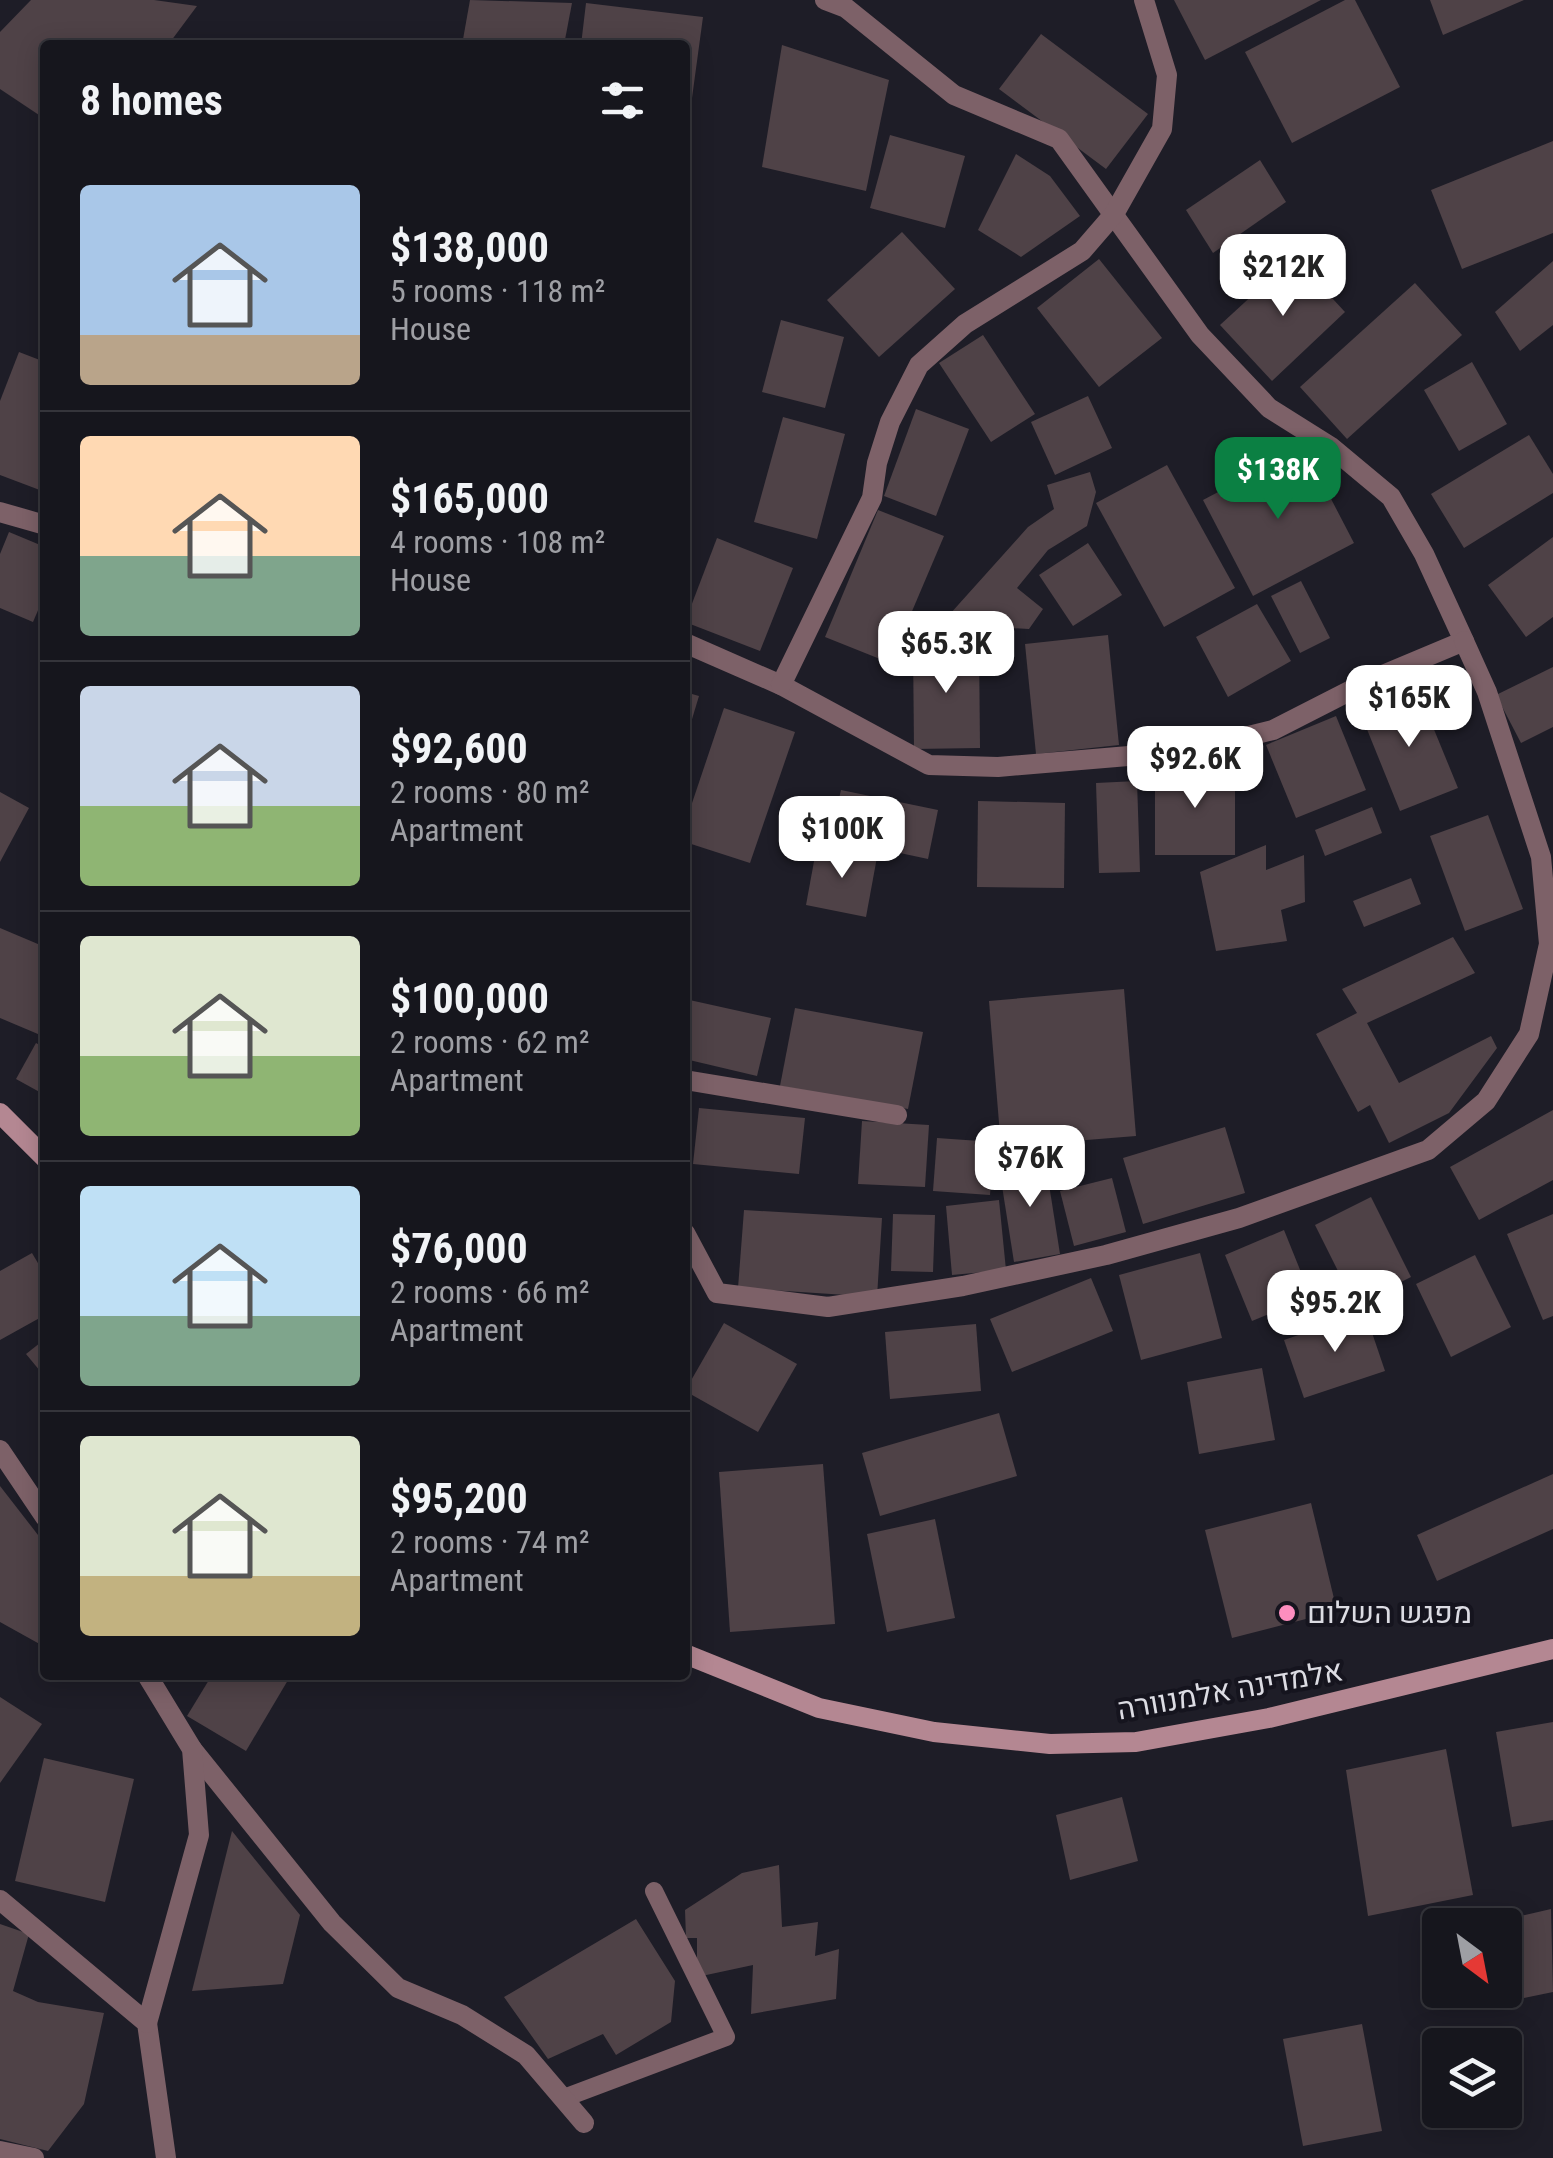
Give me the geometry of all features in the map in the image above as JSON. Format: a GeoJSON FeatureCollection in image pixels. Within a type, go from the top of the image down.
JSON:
{"type":"FeatureCollection","features":[{"type":"Feature","properties":{"kind":"street"},"geometry":{"type":"LineString","coordinates":[[690,1242],[717,1293],[828,1307],[963,1286],[1106,1255],[1239,1218],[1428,1150],[1486,1101],[1530,1034],[1548,944],[1547,858],[1487,692],[1424,554],[1391,498],[1331,447],[1269,408],[1200,335],[1059,139],[954,94],[846,8],[825,0]]}},
{"type":"Feature","properties":{"kind":"street"},"geometry":{"type":"LineString","coordinates":[[782,684],[872,498],[877,463],[890,422],[919,365],[965,324],[1082,250],[1114,214],[1162,129],[1167,74],[1144,0]]}},
{"type":"Feature","properties":{"kind":"street"},"geometry":{"type":"LineString","coordinates":[[0,512],[40,524]]}},
{"type":"Feature","properties":{"kind":"street"},"geometry":{"type":"LineString","coordinates":[[690,645],[782,684],[929,765],[998,767],[1188,751],[1272,730],[1464,640]]}},
{"type":"Feature","properties":{"kind":"street"},"geometry":{"type":"LineString","coordinates":[[690,1081],[897,1115]]}},
{"type":"Feature","properties":{"kind":"street"},"geometry":{"type":"LineString","coordinates":[[0,1113],[40,1153]]}},
{"type":"Feature","properties":{"kind":"street"},"geometry":{"type":"LineString","coordinates":[[0,1450],[40,1510]]}},
{"type":"Feature","properties":{"kind":"street","name":"אלמדינה אלמנוורה"},"geometry":{"type":"LineString","coordinates":[[690,1656],[819,1708],[934,1732],[1050,1744],[1136,1742],[1268,1718],[1553,1649]]}},
{"type":"Feature","properties":{"kind":"street"},"geometry":{"type":"LineString","coordinates":[[151,1680],[192,1749],[332,1923],[398,1988],[462,2015],[526,2055],[584,2124]]}},
{"type":"Feature","properties":{"kind":"street"},"geometry":{"type":"LineString","coordinates":[[166,2158],[146,2024],[199,1834],[192,1749]]}},
{"type":"Feature","properties":{"kind":"street"},"geometry":{"type":"LineString","coordinates":[[0,1900],[146,2024]]}},
{"type":"Feature","properties":{"kind":"street"},"geometry":{"type":"LineString","coordinates":[[0,2151],[34,2158]]}},
{"type":"Feature","properties":{"kind":"lane"},"geometry":{"type":"LineString","coordinates":[[564,2098],[726,2037],[654,1891]]}},
{"type":"Feature","properties":{"kind":"building"},"geometry":{"type":"Polygon","coordinates":[[[31,0],[154,0],[197,6],[172,40],[40,40],[40,116],[0,89],[0,32],[31,0]]]}},
{"type":"Feature","properties":{"kind":"building"},"geometry":{"type":"Polygon","coordinates":[[[470,0],[572,3],[565,40],[463,40],[470,0]]]}},
{"type":"Feature","properties":{"kind":"building"},"geometry":{"type":"Polygon","coordinates":[[[1174,0],[1321,0],[1205,60],[1174,0]]]}},
{"type":"Feature","properties":{"kind":"building"},"geometry":{"type":"Polygon","coordinates":[[[1345,0],[1355,0],[1400,87],[1292,143],[1245,52],[1345,0]]]}},
{"type":"Feature","properties":{"kind":"building"},"geometry":{"type":"Polygon","coordinates":[[[1430,0],[1524,0],[1443,35],[1430,0]]]}},
{"type":"Feature","properties":{"kind":"building"},"geometry":{"type":"Polygon","coordinates":[[[586,3],[703,17],[692,98],[690,40],[582,40],[586,3]]]}},
{"type":"Feature","properties":{"kind":"building"},"geometry":{"type":"Polygon","coordinates":[[[1041,34],[1148,114],[1106,169],[999,89],[1041,34]]]}},
{"type":"Feature","properties":{"kind":"building"},"geometry":{"type":"Polygon","coordinates":[[[782,45],[889,80],[866,191],[762,167],[782,45]]]}},
{"type":"Feature","properties":{"kind":"building"},"geometry":{"type":"Polygon","coordinates":[[[890,135],[965,156],[945,228],[870,208],[890,135]]]}},
{"type":"Feature","properties":{"kind":"building"},"geometry":{"type":"Polygon","coordinates":[[[1553,141],[1553,233],[1462,269],[1431,190],[1553,141]]]}},
{"type":"Feature","properties":{"kind":"building"},"geometry":{"type":"Polygon","coordinates":[[[1016,154],[1050,176],[1080,216],[1021,257],[978,230],[1016,154]]]}},
{"type":"Feature","properties":{"kind":"building"},"geometry":{"type":"Polygon","coordinates":[[[1260,160],[1286,202],[1213,253],[1186,210],[1260,160]]]}},
{"type":"Feature","properties":{"kind":"building"},"geometry":{"type":"Polygon","coordinates":[[[902,232],[955,289],[879,357],[827,300],[902,232]]]}},
{"type":"Feature","properties":{"kind":"building"},"geometry":{"type":"Polygon","coordinates":[[[1294,257],[1345,312],[1272,381],[1220,325],[1294,257]]]}},
{"type":"Feature","properties":{"kind":"building"},"geometry":{"type":"Polygon","coordinates":[[[1099,259],[1162,338],[1099,387],[1037,308],[1099,259]]]}},
{"type":"Feature","properties":{"kind":"building"},"geometry":{"type":"Polygon","coordinates":[[[1553,261],[1553,325],[1520,351],[1495,312],[1553,261]]]}},
{"type":"Feature","properties":{"kind":"building"},"geometry":{"type":"Polygon","coordinates":[[[1415,283],[1462,335],[1347,439],[1300,387],[1415,283]]]}},
{"type":"Feature","properties":{"kind":"building"},"geometry":{"type":"Polygon","coordinates":[[[781,320],[844,337],[825,408],[762,392],[781,320]]]}},
{"type":"Feature","properties":{"kind":"building"},"geometry":{"type":"Polygon","coordinates":[[[983,335],[1035,414],[991,442],[939,363],[983,335]]]}},
{"type":"Feature","properties":{"kind":"building"},"geometry":{"type":"Polygon","coordinates":[[[19,352],[40,360],[40,490],[0,475],[0,401],[19,352]]]}},
{"type":"Feature","properties":{"kind":"building"},"geometry":{"type":"Polygon","coordinates":[[[1472,362],[1507,424],[1459,451],[1424,390],[1472,362]]]}},
{"type":"Feature","properties":{"kind":"building"},"geometry":{"type":"Polygon","coordinates":[[[1088,396],[1112,448],[1055,475],[1031,422],[1088,396]]]}},
{"type":"Feature","properties":{"kind":"building"},"geometry":{"type":"Polygon","coordinates":[[[916,409],[969,429],[936,516],[884,496],[916,409]]]}},
{"type":"Feature","properties":{"kind":"building"},"geometry":{"type":"Polygon","coordinates":[[[783,417],[845,434],[817,539],[754,522],[783,417]]]}},
{"type":"Feature","properties":{"kind":"building"},"geometry":{"type":"Polygon","coordinates":[[[1529,435],[1553,474],[1553,493],[1464,548],[1431,494],[1529,435]]]}},
{"type":"Feature","properties":{"kind":"building"},"geometry":{"type":"Polygon","coordinates":[[[1304,447],[1354,543],[1253,596],[1203,500],[1304,447]]]}},
{"type":"Feature","properties":{"kind":"building"},"geometry":{"type":"Polygon","coordinates":[[[1167,465],[1235,588],[1164,627],[1096,503],[1167,465]]]}},
{"type":"Feature","properties":{"kind":"building"},"geometry":{"type":"Polygon","coordinates":[[[1090,472],[1096,492],[1087,526],[1048,550],[1017,588],[1043,609],[1029,629],[941,624],[1028,527],[1054,509],[1047,485],[1090,472]]]}},
{"type":"Feature","properties":{"kind":"building"},"geometry":{"type":"Polygon","coordinates":[[[878,510],[944,536],[890,663],[825,637],[878,510]]]}},
{"type":"Feature","properties":{"kind":"building"},"geometry":{"type":"Polygon","coordinates":[[[9,532],[40,545],[40,606],[33,622],[0,608],[0,554],[9,532]]]}},
{"type":"Feature","properties":{"kind":"building"},"geometry":{"type":"Polygon","coordinates":[[[1553,537],[1553,617],[1526,637],[1488,585],[1553,537]]]}},
{"type":"Feature","properties":{"kind":"building"},"geometry":{"type":"Polygon","coordinates":[[[717,538],[793,568],[760,651],[690,624],[690,609],[717,538]]]}},
{"type":"Feature","properties":{"kind":"building"},"geometry":{"type":"Polygon","coordinates":[[[1088,543],[1122,595],[1073,626],[1039,575],[1088,543]]]}},
{"type":"Feature","properties":{"kind":"building"},"geometry":{"type":"Polygon","coordinates":[[[1301,581],[1330,638],[1300,653],[1271,596],[1301,581]]]}},
{"type":"Feature","properties":{"kind":"building"},"geometry":{"type":"Polygon","coordinates":[[[1257,604],[1291,661],[1228,697],[1196,637],[1257,604]]]}},
{"type":"Feature","properties":{"kind":"building"},"geometry":{"type":"Polygon","coordinates":[[[1108,635],[1119,745],[1036,754],[1025,644],[1108,635]]]}},
{"type":"Feature","properties":{"kind":"building"},"geometry":{"type":"Polygon","coordinates":[[[979,644],[980,748],[914,749],[913,645],[979,644]]]}},
{"type":"Feature","properties":{"kind":"building"},"geometry":{"type":"Polygon","coordinates":[[[1553,667],[1553,727],[1521,743],[1496,695],[1553,667]]]}},
{"type":"Feature","properties":{"kind":"building"},"geometry":{"type":"Polygon","coordinates":[[[1417,688],[1458,788],[1400,811],[1360,712],[1417,688]]]}},
{"type":"Feature","properties":{"kind":"building"},"geometry":{"type":"Polygon","coordinates":[[[690,693],[699,696],[690,726],[690,693]]]}},
{"type":"Feature","properties":{"kind":"building"},"geometry":{"type":"Polygon","coordinates":[[[724,708],[795,732],[750,863],[690,844],[690,809],[724,708]]]}},
{"type":"Feature","properties":{"kind":"building"},"geometry":{"type":"Polygon","coordinates":[[[1336,716],[1366,790],[1296,818],[1266,745],[1336,716]]]}},
{"type":"Feature","properties":{"kind":"building"},"geometry":{"type":"Polygon","coordinates":[[[1155,767],[1235,767],[1235,855],[1155,855],[1155,767]]]}},
{"type":"Feature","properties":{"kind":"building"},"geometry":{"type":"Polygon","coordinates":[[[1137,781],[1140,872],[1099,873],[1096,783],[1137,781]]]}},
{"type":"Feature","properties":{"kind":"building"},"geometry":{"type":"Polygon","coordinates":[[[841,790],[938,810],[928,859],[830,838],[841,790]]]}},
{"type":"Feature","properties":{"kind":"building"},"geometry":{"type":"Polygon","coordinates":[[[0,792],[29,808],[0,862],[0,792]]]}},
{"type":"Feature","properties":{"kind":"building"},"geometry":{"type":"Polygon","coordinates":[[[978,801],[1065,803],[1064,888],[977,887],[978,801]]]}},
{"type":"Feature","properties":{"kind":"building"},"geometry":{"type":"Polygon","coordinates":[[[1372,807],[1382,833],[1325,856],[1315,830],[1372,807]]]}},
{"type":"Feature","properties":{"kind":"building"},"geometry":{"type":"Polygon","coordinates":[[[1488,815],[1523,909],[1465,931],[1430,836],[1488,815]]]}},
{"type":"Feature","properties":{"kind":"building"},"geometry":{"type":"Polygon","coordinates":[[[817,845],[877,857],[866,917],[806,905],[817,845]]]}},
{"type":"Feature","properties":{"kind":"building"},"geometry":{"type":"Polygon","coordinates":[[[1266,845],[1266,870],[1304,855],[1305,902],[1281,910],[1287,941],[1216,951],[1200,872],[1266,845]]]}},
{"type":"Feature","properties":{"kind":"building"},"geometry":{"type":"Polygon","coordinates":[[[1411,878],[1421,904],[1364,927],[1353,901],[1411,878]]]}},
{"type":"Feature","properties":{"kind":"building"},"geometry":{"type":"Polygon","coordinates":[[[0,928],[40,945],[40,1035],[0,1018],[0,928]]]}},
{"type":"Feature","properties":{"kind":"building"},"geometry":{"type":"Polygon","coordinates":[[[1453,937],[1475,973],[1367,1023],[1399,1083],[1491,1036],[1497,1048],[1449,1113],[1389,1143],[1370,1105],[1358,1112],[1316,1034],[1357,1013],[1342,989],[1453,937]]]}},
{"type":"Feature","properties":{"kind":"building"},"geometry":{"type":"Polygon","coordinates":[[[1124,989],[1136,1136],[1001,1147],[989,1001],[1124,989]]]}},
{"type":"Feature","properties":{"kind":"building"},"geometry":{"type":"Polygon","coordinates":[[[690,1000],[771,1018],[757,1076],[690,1060],[690,1000]]]}},
{"type":"Feature","properties":{"kind":"building"},"geometry":{"type":"Polygon","coordinates":[[[795,1008],[923,1032],[908,1109],[780,1086],[795,1008]]]}},
{"type":"Feature","properties":{"kind":"building"},"geometry":{"type":"Polygon","coordinates":[[[36,1043],[40,1045],[40,1092],[16,1079],[36,1043]]]}},
{"type":"Feature","properties":{"kind":"building"},"geometry":{"type":"Polygon","coordinates":[[[699,1108],[805,1118],[799,1174],[693,1164],[699,1108]]]}},
{"type":"Feature","properties":{"kind":"building"},"geometry":{"type":"Polygon","coordinates":[[[1553,1110],[1553,1180],[1479,1220],[1450,1167],[1553,1110]]]}},
{"type":"Feature","properties":{"kind":"building"},"geometry":{"type":"Polygon","coordinates":[[[862,1121],[929,1125],[925,1187],[858,1184],[862,1121]]]}},
{"type":"Feature","properties":{"kind":"building"},"geometry":{"type":"Polygon","coordinates":[[[1225,1127],[1245,1193],[1143,1224],[1123,1158],[1225,1127]]]}},
{"type":"Feature","properties":{"kind":"building"},"geometry":{"type":"Polygon","coordinates":[[[937,1138],[994,1142],[990,1195],[933,1191],[937,1138]]]}},
{"type":"Feature","properties":{"kind":"building"},"geometry":{"type":"Polygon","coordinates":[[[1045,1159],[1060,1254],[1014,1262],[999,1167],[1045,1159]]]}},
{"type":"Feature","properties":{"kind":"building"},"geometry":{"type":"Polygon","coordinates":[[[1112,1178],[1126,1232],[1074,1246],[1060,1191],[1112,1178]]]}},
{"type":"Feature","properties":{"kind":"building"},"geometry":{"type":"Polygon","coordinates":[[[1371,1197],[1411,1277],[1355,1305],[1315,1225],[1371,1197]]]}},
{"type":"Feature","properties":{"kind":"building"},"geometry":{"type":"Polygon","coordinates":[[[999,1200],[1006,1270],[952,1275],[946,1206],[999,1200]]]}},
{"type":"Feature","properties":{"kind":"building"},"geometry":{"type":"Polygon","coordinates":[[[744,1210],[882,1218],[877,1297],[738,1288],[744,1210]]]}},
{"type":"Feature","properties":{"kind":"building"},"geometry":{"type":"Polygon","coordinates":[[[893,1214],[935,1215],[933,1272],[891,1271],[893,1214]]]}},
{"type":"Feature","properties":{"kind":"building"},"geometry":{"type":"Polygon","coordinates":[[[1553,1214],[1553,1316],[1543,1320],[1507,1234],[1553,1214]]]}},
{"type":"Feature","properties":{"kind":"building"},"geometry":{"type":"Polygon","coordinates":[[[1284,1230],[1311,1297],[1252,1321],[1225,1255],[1284,1230]]]}},
{"type":"Feature","properties":{"kind":"building"},"geometry":{"type":"Polygon","coordinates":[[[32,1253],[40,1267],[40,1318],[0,1340],[0,1271],[32,1253]]]}},
{"type":"Feature","properties":{"kind":"building"},"geometry":{"type":"Polygon","coordinates":[[[1200,1253],[1222,1338],[1141,1360],[1119,1275],[1200,1253]]]}},
{"type":"Feature","properties":{"kind":"building"},"geometry":{"type":"Polygon","coordinates":[[[1475,1255],[1511,1327],[1451,1357],[1416,1284],[1475,1255]]]}},
{"type":"Feature","properties":{"kind":"building"},"geometry":{"type":"Polygon","coordinates":[[[1091,1278],[1113,1331],[1012,1372],[990,1319],[1091,1278]]]}},
{"type":"Feature","properties":{"kind":"building"},"geometry":{"type":"Polygon","coordinates":[[[1365,1312],[1385,1371],[1304,1398],[1284,1340],[1365,1312]]]}},
{"type":"Feature","properties":{"kind":"building"},"geometry":{"type":"Polygon","coordinates":[[[724,1323],[797,1364],[758,1432],[690,1394],[690,1382],[724,1323]]]}},
{"type":"Feature","properties":{"kind":"building"},"geometry":{"type":"Polygon","coordinates":[[[976,1324],[981,1391],[890,1399],[885,1332],[976,1324]]]}},
{"type":"Feature","properties":{"kind":"building"},"geometry":{"type":"Polygon","coordinates":[[[40,1343],[40,1371],[26,1354],[40,1343]]]}},
{"type":"Feature","properties":{"kind":"building"},"geometry":{"type":"Polygon","coordinates":[[[1262,1368],[1275,1440],[1199,1454],[1187,1382],[1262,1368]]]}},
{"type":"Feature","properties":{"kind":"building"},"geometry":{"type":"Polygon","coordinates":[[[999,1413],[1017,1476],[880,1516],[862,1453],[999,1413]]]}},
{"type":"Feature","properties":{"kind":"building"},"geometry":{"type":"Polygon","coordinates":[[[823,1464],[835,1624],[730,1632],[719,1472],[823,1464]]]}},
{"type":"Feature","properties":{"kind":"building"},"geometry":{"type":"Polygon","coordinates":[[[1553,1474],[1553,1529],[1437,1581],[1417,1535],[1553,1474]]]}},
{"type":"Feature","properties":{"kind":"building"},"geometry":{"type":"Polygon","coordinates":[[[0,1486],[40,1538],[40,1644],[0,1622],[0,1486]]]}},
{"type":"Feature","properties":{"kind":"building"},"geometry":{"type":"Polygon","coordinates":[[[1311,1503],[1337,1611],[1232,1638],[1205,1530],[1311,1503]]]}},
{"type":"Feature","properties":{"kind":"building"},"geometry":{"type":"Polygon","coordinates":[[[935,1519],[955,1618],[887,1632],[867,1534],[935,1519]]]}},
{"type":"Feature","properties":{"kind":"building"},"geometry":{"type":"Polygon","coordinates":[[[209,1680],[288,1680],[246,1751],[187,1716],[209,1680]]]}},
{"type":"Feature","properties":{"kind":"building"},"geometry":{"type":"Polygon","coordinates":[[[0,1697],[42,1724],[0,1783],[0,1697]]]}},
{"type":"Feature","properties":{"kind":"building"},"geometry":{"type":"Polygon","coordinates":[[[1553,1722],[1553,1820],[1512,1827],[1496,1732],[1553,1722]]]}},
{"type":"Feature","properties":{"kind":"building"},"geometry":{"type":"Polygon","coordinates":[[[1446,1749],[1473,1895],[1368,1916],[1346,1770],[1446,1749]]]}},
{"type":"Feature","properties":{"kind":"building"},"geometry":{"type":"Polygon","coordinates":[[[44,1758],[134,1779],[105,1902],[15,1881],[44,1758]]]}},
{"type":"Feature","properties":{"kind":"building"},"geometry":{"type":"Polygon","coordinates":[[[1122,1797],[1138,1861],[1070,1880],[1056,1815],[1122,1797]]]}},
{"type":"Feature","properties":{"kind":"building"},"geometry":{"type":"Polygon","coordinates":[[[232,1831],[300,1915],[283,1984],[192,1991],[232,1831]]]}},
{"type":"Feature","properties":{"kind":"building"},"geometry":{"type":"Polygon","coordinates":[[[779,1865],[782,1927],[818,1922],[815,1956],[839,1949],[836,1999],[751,2014],[753,1965],[697,1977],[697,1938],[686,1938],[685,1910],[742,1873],[779,1865]]]}},
{"type":"Feature","properties":{"kind":"building"},"geometry":{"type":"Polygon","coordinates":[[[1551,1909],[1553,1992],[1524,1998],[1522,1916],[1551,1909]]]}},
{"type":"Feature","properties":{"kind":"building"},"geometry":{"type":"Polygon","coordinates":[[[636,1919],[675,1981],[671,2022],[616,2055],[603,2034],[548,2059],[504,1997],[636,1919]]]}},
{"type":"Feature","properties":{"kind":"building"},"geometry":{"type":"Polygon","coordinates":[[[0,1924],[29,1934],[13,1991],[38,2002],[104,2013],[84,2104],[48,2151],[0,2139],[0,1924]]]}},
{"type":"Feature","properties":{"kind":"building"},"geometry":{"type":"Polygon","coordinates":[[[1362,2024],[1382,2131],[1303,2146],[1283,2039],[1362,2024]]]}},
{"type":"Feature","properties":{"kind":"place","name":"מפגש השלום"},"geometry":{"type":"Point","coordinates":[1287,1613]}}]}
